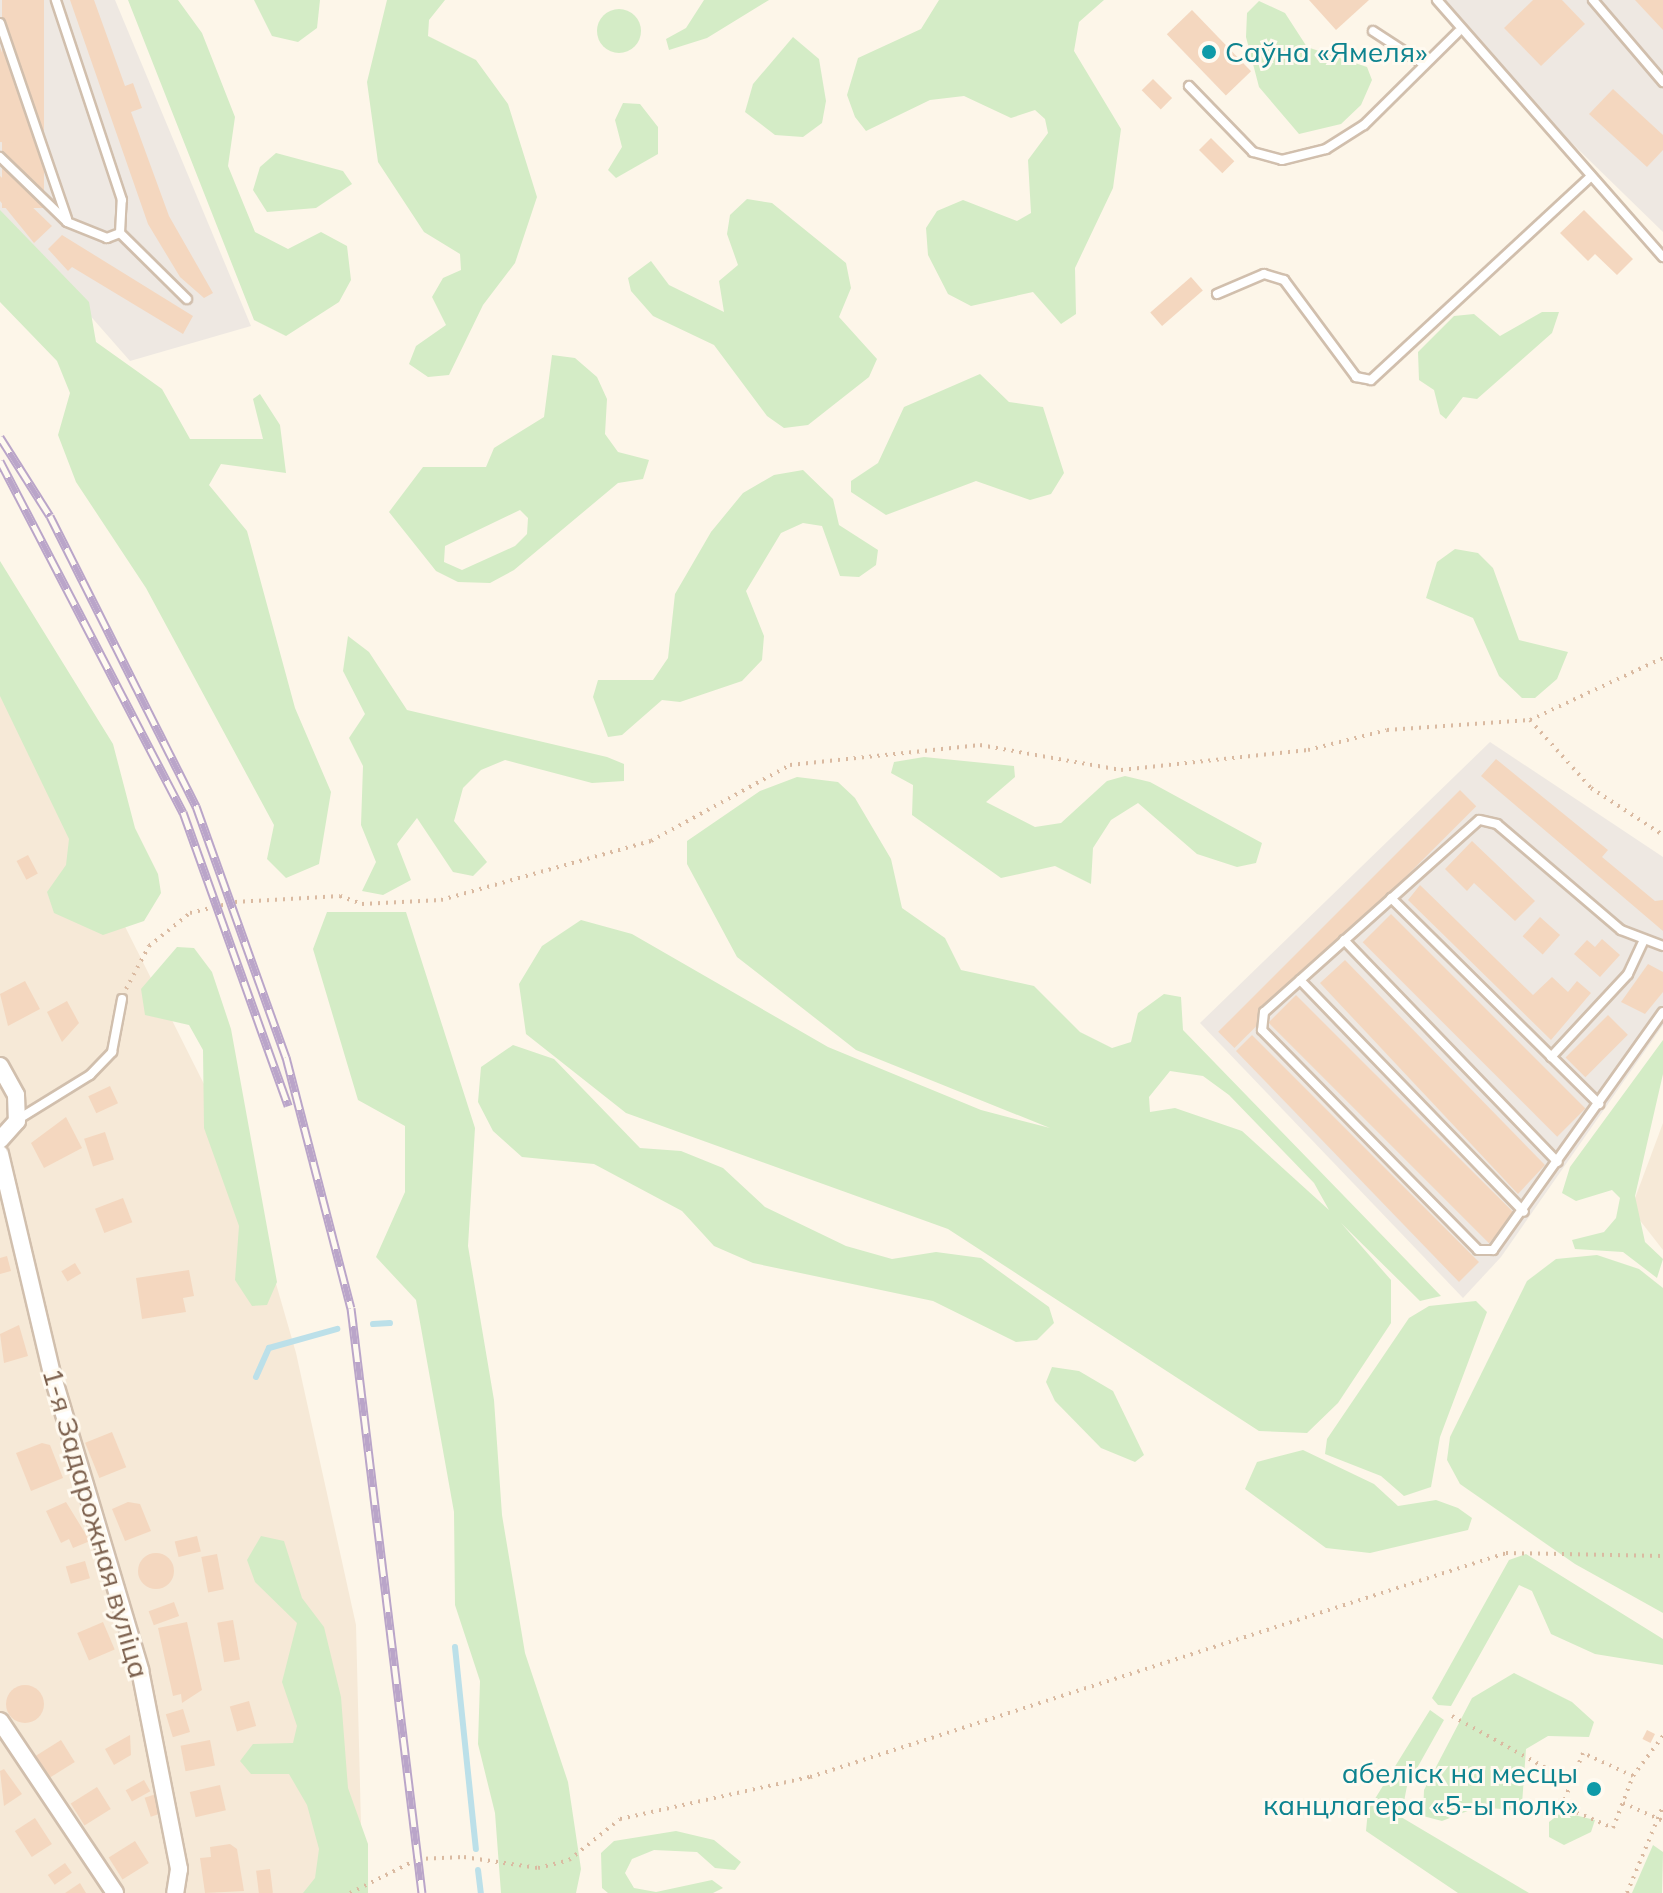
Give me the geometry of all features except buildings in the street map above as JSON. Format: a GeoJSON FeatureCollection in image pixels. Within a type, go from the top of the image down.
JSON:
{"type":"FeatureCollection","features":[{"type":"Feature","properties":{"kind":"street"},"geometry":{"type":"LineString","coordinates":[[0,1066],[16,1095],[17,1121],[0,1140]]}},
{"type":"Feature","properties":{"kind":"street","name":"1-я Задарожная вуліца"},"geometry":{"type":"LineString","coordinates":[[0,1154],[52,1374],[140,1670],[179,1869],[175,1893]]}},
{"type":"Feature","properties":{"kind":"street"},"geometry":{"type":"LineString","coordinates":[[0,1721],[115,1893]]}},
{"type":"Feature","properties":{"kind":"lane"},"geometry":{"type":"LineString","coordinates":[[56,0],[122,200],[120,233],[187,299]]}},
{"type":"Feature","properties":{"kind":"lane"},"geometry":{"type":"LineString","coordinates":[[1437,0],[1458,32],[1663,257]]}},
{"type":"Feature","properties":{"kind":"lane"},"geometry":{"type":"LineString","coordinates":[[1593,0],[1663,82]]}},
{"type":"Feature","properties":{"kind":"lane"},"geometry":{"type":"LineString","coordinates":[[0,23],[67,222]]}},
{"type":"Feature","properties":{"kind":"lane"},"geometry":{"type":"LineString","coordinates":[[1373,31],[1422,63]]}},
{"type":"Feature","properties":{"kind":"lane"},"geometry":{"type":"LineString","coordinates":[[1189,86],[1253,152],[1282,160],[1326,149],[1364,125],[1422,63],[1458,32]]}},
{"type":"Feature","properties":{"kind":"lane"},"geometry":{"type":"LineString","coordinates":[[0,157],[67,222],[107,238],[120,233]]}},
{"type":"Feature","properties":{"kind":"lane"},"geometry":{"type":"LineString","coordinates":[[1217,294],[1264,274],[1284,280],[1356,377],[1371,380],[1591,176]]}},
{"type":"Feature","properties":{"kind":"lane"},"geometry":{"type":"LineString","coordinates":[[1663,946],[1621,930],[1497,824],[1479,820],[1264,1012],[1262,1030],[1478,1250],[1493,1250],[1524,1212],[1663,1012]]}},
{"type":"Feature","properties":{"kind":"lane"},"geometry":{"type":"LineString","coordinates":[[1391,898],[1599,1104]]}},
{"type":"Feature","properties":{"kind":"lane"},"geometry":{"type":"LineString","coordinates":[[1551,1057],[1628,974],[1644,939]]}},
{"type":"Feature","properties":{"kind":"lane"},"geometry":{"type":"LineString","coordinates":[[1344,940],[1558,1162]]}},
{"type":"Feature","properties":{"kind":"lane"},"geometry":{"type":"LineString","coordinates":[[1300,980],[1524,1212]]}},
{"type":"Feature","properties":{"kind":"lane"},"geometry":{"type":"LineString","coordinates":[[17,1121],[90,1075],[112,1052],[122,999]]}},
{"type":"Feature","properties":{"kind":"path"},"geometry":{"type":"LineString","coordinates":[[122,999],[149,946],[190,913],[235,902],[340,896],[362,904],[441,900],[651,841],[790,765],[980,745],[1121,770],[1308,750],[1387,730],[1530,720],[1663,658]]}},
{"type":"Feature","properties":{"kind":"path"},"geometry":{"type":"LineString","coordinates":[[1530,720],[1591,788],[1663,835]]}},
{"type":"Feature","properties":{"kind":"path"},"geometry":{"type":"LineString","coordinates":[[350,1893],[418,1859],[464,1857],[538,1868],[569,1860],[620,1819],[810,1777],[1506,1553],[1663,1556]]}},
{"type":"Feature","properties":{"kind":"path"},"geometry":{"type":"LineString","coordinates":[[1452,1716],[1571,1782]]}},
{"type":"Feature","properties":{"kind":"path"},"geometry":{"type":"LineString","coordinates":[[1633,1776],[1583,1753],[1562,1806],[1613,1828],[1633,1776],[1663,1736]]}},
{"type":"Feature","properties":{"kind":"path"},"geometry":{"type":"LineString","coordinates":[[1623,1803],[1660,1820]]}},
{"type":"Feature","properties":{"kind":"path"},"geometry":{"type":"LineString","coordinates":[[1627,1893],[1660,1820],[1663,1806]]}},
{"type":"Feature","properties":{"kind":"shaded area"},"geometry":{"type":"Polygon","coordinates":[[[0,0],[115,0],[251,326],[130,361],[0,213],[0,0]]]}},
{"type":"Feature","properties":{"kind":"shaded area"},"geometry":{"type":"Polygon","coordinates":[[[1443,0],[1663,0],[1663,232],[1548,120],[1443,0]]]}},
{"type":"Feature","properties":{"kind":"shaded area"},"geometry":{"type":"Polygon","coordinates":[[[0,677],[238,1152],[296,1353],[356,1625],[362,1865],[352,1893],[0,1893],[0,677]]]}},
{"type":"Feature","properties":{"kind":"shaded area"},"geometry":{"type":"Polygon","coordinates":[[[1490,742],[1663,857],[1663,1025],[1501,1257],[1463,1298],[1200,1023],[1490,742]]]}},
{"type":"Feature","properties":{"kind":"shaded area"},"geometry":{"type":"Polygon","coordinates":[[[1663,1123],[1663,1250],[1631,1209],[1663,1123]]]}},
{"type":"Feature","properties":{"kind":"green space"},"geometry":{"type":"Polygon","coordinates":[[[128,0],[178,0],[202,33],[235,117],[228,166],[255,232],[288,249],[321,232],[347,246],[351,280],[339,302],[286,336],[254,320],[128,0]]]}},
{"type":"Feature","properties":{"kind":"green space"},"geometry":{"type":"Polygon","coordinates":[[[254,0],[320,0],[317,28],[298,42],[272,36],[254,0]]]}},
{"type":"Feature","properties":{"kind":"green space"},"geometry":{"type":"Polygon","coordinates":[[[387,0],[445,0],[429,20],[428,36],[476,60],[508,104],[537,197],[515,263],[483,305],[449,375],[428,377],[409,364],[416,346],[446,325],[432,297],[443,278],[461,270],[460,254],[424,232],[378,162],[367,82],[387,0]]]}},
{"type":"Feature","properties":{"kind":"green space"},"geometry":{"type":"Polygon","coordinates":[[[704,0],[769,0],[707,38],[669,50],[666,39],[686,28],[704,0]]]}},
{"type":"Feature","properties":{"kind":"green space"},"geometry":{"type":"Polygon","coordinates":[[[939,0],[1104,0],[1079,22],[1074,51],[1121,129],[1113,188],[1075,268],[1076,314],[1061,324],[1033,292],[971,306],[948,294],[928,255],[926,228],[937,211],[963,200],[1017,221],[1031,213],[1028,160],[1048,133],[1045,119],[1035,110],[1011,118],[964,96],[930,100],[866,131],[855,117],[847,95],[858,58],[921,29],[939,0]]]}},
{"type":"Feature","properties":{"kind":"green space"},"geometry":{"type":"Polygon","coordinates":[[[1259,1],[1285,13],[1307,47],[1367,67],[1372,80],[1361,105],[1341,124],[1299,134],[1259,87],[1246,37],[1247,13],[1259,1]]]}},
{"type":"Feature","properties":{"kind":"green space"},"geometry":{"type":"Polygon","coordinates":[[[619,9],[634,16],[641,31],[634,46],[619,53],[604,46],[597,31],[604,16],[619,9]]]}},
{"type":"Feature","properties":{"kind":"green space"},"geometry":{"type":"Polygon","coordinates":[[[793,37],[819,59],[826,101],[822,123],[803,137],[775,135],[745,112],[753,84],[793,37]]]}},
{"type":"Feature","properties":{"kind":"green space"},"geometry":{"type":"Polygon","coordinates":[[[623,103],[640,104],[658,127],[658,154],[616,178],[608,170],[622,147],[615,120],[623,103]]]}},
{"type":"Feature","properties":{"kind":"green space"},"geometry":{"type":"Polygon","coordinates":[[[276,153],[343,171],[352,184],[316,208],[267,212],[253,190],[260,167],[276,153]]]}},
{"type":"Feature","properties":{"kind":"green space"},"geometry":{"type":"Polygon","coordinates":[[[747,199],[772,203],[846,263],[851,288],[839,317],[877,359],[869,377],[808,425],[784,428],[767,416],[714,345],[653,316],[631,291],[628,278],[651,261],[669,285],[724,312],[719,281],[738,265],[727,234],[730,215],[747,199]]]}},
{"type":"Feature","properties":{"kind":"green space"},"geometry":{"type":"Polygon","coordinates":[[[0,210],[89,302],[96,342],[162,389],[190,439],[263,439],[253,399],[260,394],[280,425],[286,473],[221,464],[209,485],[247,531],[295,708],[331,792],[319,864],[286,878],[267,859],[274,825],[146,588],[76,482],[58,435],[70,393],[57,361],[0,302],[0,210]]]}},
{"type":"Feature","properties":{"kind":"green space"},"geometry":{"type":"Polygon","coordinates":[[[1542,312],[1559,312],[1552,333],[1477,399],[1463,397],[1446,419],[1440,414],[1434,390],[1419,380],[1418,352],[1454,316],[1474,314],[1500,336],[1542,312]]]}},
{"type":"Feature","properties":{"kind":"green space"},"geometry":{"type":"Polygon","coordinates":[[[552,355],[575,358],[597,377],[607,399],[605,434],[618,452],[649,460],[643,479],[618,483],[514,570],[490,583],[458,582],[436,571],[389,512],[423,467],[486,467],[494,448],[544,417],[552,355]],[[520,510],[445,546],[444,562],[462,570],[515,546],[527,534],[528,518],[520,510]]]}},
{"type":"Feature","properties":{"kind":"green space"},"geometry":{"type":"Polygon","coordinates":[[[980,374],[1009,402],[1043,407],[1064,473],[1051,494],[1030,500],[976,481],[886,515],[851,492],[851,481],[878,463],[904,407],[980,374]]]}},
{"type":"Feature","properties":{"kind":"green space"},"geometry":{"type":"Polygon","coordinates":[[[803,470],[833,499],[839,525],[878,550],[876,565],[859,577],[840,576],[822,526],[803,523],[781,533],[746,591],[764,636],[762,660],[742,681],[680,702],[662,700],[622,735],[608,737],[593,697],[598,680],[653,680],[668,658],[675,594],[711,532],[743,493],[774,475],[803,470]]]}},
{"type":"Feature","properties":{"kind":"green space"},"geometry":{"type":"Polygon","coordinates":[[[1455,549],[1478,553],[1493,568],[1519,640],[1568,652],[1557,679],[1535,698],[1522,698],[1499,676],[1473,618],[1426,598],[1437,562],[1455,549]]]}},
{"type":"Feature","properties":{"kind":"green space"},"geometry":{"type":"Polygon","coordinates":[[[0,561],[113,744],[135,828],[158,874],[161,893],[144,921],[103,935],[54,913],[47,892],[66,865],[69,839],[0,696],[0,561]]]}},
{"type":"Feature","properties":{"kind":"green space"},"geometry":{"type":"Polygon","coordinates":[[[348,636],[369,652],[407,710],[607,757],[624,764],[624,781],[592,783],[505,760],[481,770],[463,788],[454,821],[487,862],[473,876],[453,872],[417,818],[397,844],[411,880],[383,895],[362,891],[376,862],[361,825],[363,766],[349,738],[365,714],[343,671],[348,636]]]}},
{"type":"Feature","properties":{"kind":"green space"},"geometry":{"type":"Polygon","coordinates":[[[924,757],[1014,766],[1015,777],[986,802],[1035,827],[1061,823],[1107,781],[1125,776],[1150,782],[1262,843],[1256,863],[1237,867],[1197,854],[1138,803],[1111,820],[1093,848],[1091,884],[1055,866],[1001,878],[912,815],[913,785],[891,773],[894,762],[924,757]]]}},
{"type":"Feature","properties":{"kind":"green space"},"geometry":{"type":"Polygon","coordinates":[[[797,777],[838,782],[855,798],[891,859],[902,908],[945,938],[961,970],[1034,986],[1080,1032],[1112,1048],[1131,1042],[1138,1013],[1164,994],[1181,997],[1183,1030],[1441,1296],[1420,1301],[1341,1223],[1391,1280],[1391,1323],[1338,1403],[1307,1433],[1259,1431],[948,1229],[626,1113],[526,1034],[519,984],[542,946],[581,920],[632,934],[828,1047],[981,1110],[1050,1128],[856,1050],[737,957],[687,864],[687,841],[760,791],[797,777]],[[1170,1071],[1149,1097],[1150,1112],[1175,1108],[1242,1131],[1329,1210],[1314,1183],[1229,1095],[1203,1076],[1170,1071]]]}},
{"type":"Feature","properties":{"kind":"green space"},"geometry":{"type":"Polygon","coordinates":[[[327,912],[406,912],[475,1128],[468,1246],[494,1400],[502,1515],[525,1653],[568,1782],[581,1869],[576,1893],[501,1893],[495,1813],[478,1744],[480,1681],[455,1605],[454,1512],[416,1300],[376,1257],[405,1192],[405,1126],[358,1100],[313,949],[327,912]]]}},
{"type":"Feature","properties":{"kind":"green space"},"geometry":{"type":"Polygon","coordinates":[[[177,947],[194,948],[212,972],[231,1029],[277,1282],[267,1305],[252,1306],[235,1280],[239,1226],[204,1128],[203,1050],[189,1025],[145,1015],[141,989],[177,947]]]}},
{"type":"Feature","properties":{"kind":"green space"},"geometry":{"type":"Polygon","coordinates":[[[1663,1040],[1663,1074],[1635,1196],[1645,1242],[1663,1259],[1657,1278],[1623,1252],[1575,1249],[1572,1240],[1604,1232],[1616,1218],[1620,1198],[1612,1190],[1576,1201],[1562,1193],[1570,1167],[1663,1040]]]}},
{"type":"Feature","properties":{"kind":"green space"},"geometry":{"type":"Polygon","coordinates":[[[513,1045],[554,1059],[640,1148],[681,1151],[723,1168],[765,1207],[846,1246],[892,1259],[936,1252],[981,1258],[1049,1307],[1054,1323],[1037,1340],[1016,1342],[933,1301],[753,1263],[714,1246],[682,1211],[594,1164],[522,1157],[493,1131],[478,1102],[481,1067],[513,1045]]]}},
{"type":"Feature","properties":{"kind":"green space"},"geometry":{"type":"Polygon","coordinates":[[[1597,1255],[1639,1269],[1663,1288],[1663,1613],[1575,1564],[1460,1484],[1447,1460],[1450,1437],[1527,1281],[1556,1259],[1597,1255]]]}},
{"type":"Feature","properties":{"kind":"green space"},"geometry":{"type":"Polygon","coordinates":[[[1476,1301],[1487,1312],[1440,1437],[1431,1487],[1404,1496],[1381,1476],[1325,1454],[1327,1439],[1409,1318],[1429,1306],[1476,1301]]]}},
{"type":"Feature","properties":{"kind":"green space"},"geometry":{"type":"Polygon","coordinates":[[[1052,1367],[1079,1371],[1113,1391],[1144,1455],[1135,1462],[1101,1448],[1055,1401],[1046,1382],[1052,1367]]]}},
{"type":"Feature","properties":{"kind":"green space"},"geometry":{"type":"Polygon","coordinates":[[[1303,1450],[1374,1484],[1398,1506],[1436,1500],[1458,1508],[1472,1518],[1468,1530],[1370,1553],[1326,1548],[1245,1489],[1257,1462],[1303,1450]]]}},
{"type":"Feature","properties":{"kind":"green space"},"geometry":{"type":"Polygon","coordinates":[[[261,1536],[284,1541],[302,1598],[324,1627],[341,1697],[348,1788],[368,1844],[368,1893],[303,1893],[315,1878],[319,1849],[307,1805],[289,1774],[251,1774],[240,1761],[253,1744],[293,1743],[297,1726],[282,1682],[297,1623],[255,1582],[247,1560],[261,1536]]]}},
{"type":"Feature","properties":{"kind":"green space"},"geometry":{"type":"Polygon","coordinates":[[[1526,1554],[1663,1639],[1663,1665],[1595,1654],[1551,1634],[1532,1591],[1519,1585],[1451,1706],[1438,1705],[1432,1698],[1509,1560],[1526,1554]]]}},
{"type":"Feature","properties":{"kind":"green space"},"geometry":{"type":"Polygon","coordinates":[[[1514,1673],[1572,1702],[1594,1722],[1589,1737],[1548,1736],[1526,1749],[1522,1804],[1513,1810],[1478,1807],[1442,1821],[1423,1816],[1424,1790],[1472,1698],[1514,1673]]]}},
{"type":"Feature","properties":{"kind":"green space"},"geometry":{"type":"Polygon","coordinates":[[[1430,1710],[1444,1720],[1407,1786],[1401,1817],[1529,1893],[1458,1893],[1366,1831],[1368,1810],[1430,1710]]]}},
{"type":"Feature","properties":{"kind":"green space"},"geometry":{"type":"Polygon","coordinates":[[[1562,1812],[1595,1820],[1591,1832],[1564,1845],[1549,1837],[1549,1822],[1562,1812]]]}},
{"type":"Feature","properties":{"kind":"green space"},"geometry":{"type":"Polygon","coordinates":[[[676,1831],[714,1840],[741,1862],[735,1870],[715,1868],[697,1852],[654,1850],[632,1859],[625,1873],[634,1888],[656,1892],[712,1880],[723,1888],[713,1893],[608,1893],[602,1888],[601,1853],[614,1841],[676,1831]]]}},
{"type":"Feature","properties":{"kind":"green space"},"geometry":{"type":"Polygon","coordinates":[[[1653,1845],[1663,1852],[1662,1893],[1632,1893],[1653,1845]]]}},
{"type":"Feature","properties":{"kind":"waterway"},"geometry":{"type":"LineString","coordinates":[[373,1324],[390,1323]]}},
{"type":"Feature","properties":{"kind":"waterway"},"geometry":{"type":"LineString","coordinates":[[256,1377],[269,1348],[337,1329]]}},
{"type":"Feature","properties":{"kind":"waterway"},"geometry":{"type":"LineString","coordinates":[[455,1647],[476,1849]]}},
{"type":"Feature","properties":{"kind":"waterway"},"geometry":{"type":"LineString","coordinates":[[478,1870],[481,1893]]}},
{"type":"Feature","properties":{"kind":"railway"},"geometry":{"type":"LineString","coordinates":[[0,437],[50,516],[196,806],[286,1057],[351,1308],[422,1893]]}},
{"type":"Feature","properties":{"kind":"railway"},"geometry":{"type":"LineString","coordinates":[[0,461],[183,812],[288,1106]]}},
{"type":"Feature","properties":{"kind":"place","name":"Саўна «Ямеля»"},"geometry":{"type":"Point","coordinates":[1209,52]}},
{"type":"Feature","properties":{"kind":"place","name":"абеліск на месцы канцлагера «5-ы полк»"},"geometry":{"type":"Point","coordinates":[1594,1789]}}]}
